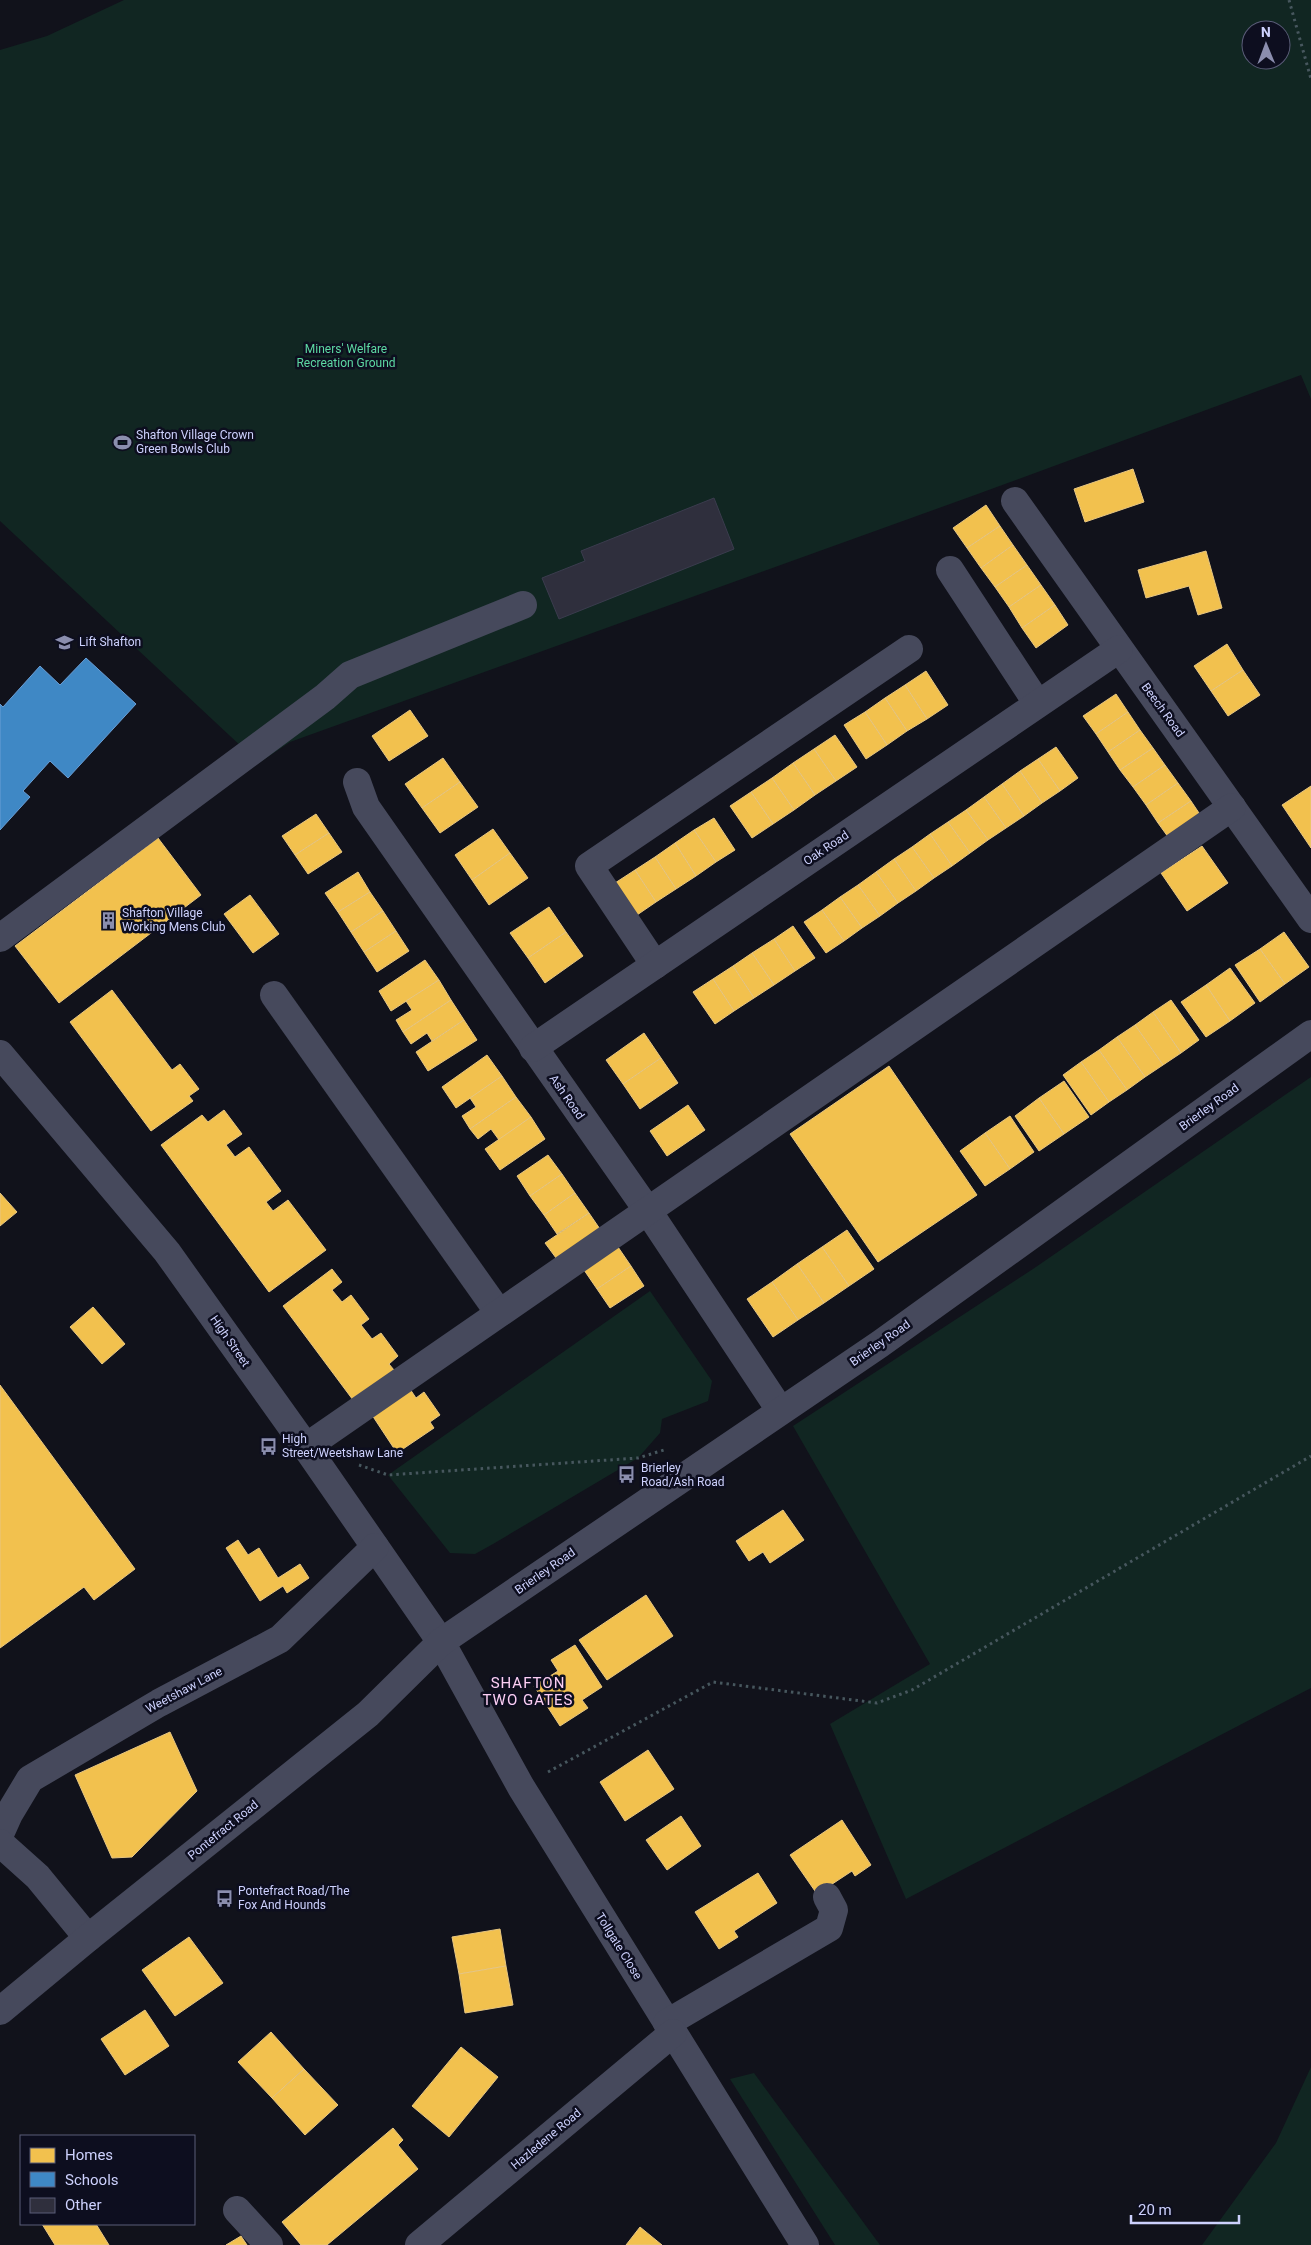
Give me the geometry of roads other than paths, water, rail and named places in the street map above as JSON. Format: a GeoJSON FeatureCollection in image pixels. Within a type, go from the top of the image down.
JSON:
{"type":"FeatureCollection","features":[{"type":"Feature","properties":{"kind":"street","name":"Beech Road"},"geometry":{"type":"LineString","coordinates":[[1015,501],[1311,919]]}},
{"type":"Feature","properties":{"kind":"street"},"geometry":{"type":"LineString","coordinates":[[950,570],[1037,703]]}},
{"type":"Feature","properties":{"kind":"street"},"geometry":{"type":"LineString","coordinates":[[0,938],[325,697],[350,675],[523,605]]}},
{"type":"Feature","properties":{"kind":"street"},"geometry":{"type":"LineString","coordinates":[[655,965],[589,866],[910,649]]}},
{"type":"Feature","properties":{"kind":"street","name":"Oak Road"},"geometry":{"type":"LineString","coordinates":[[533,1048],[1037,703],[1119,649]]}},
{"type":"Feature","properties":{"kind":"street","name":"Ash Road"},"geometry":{"type":"LineString","coordinates":[[357,782],[366,808],[648,1211],[780,1410]]}},
{"type":"Feature","properties":{"kind":"street"},"geometry":{"type":"LineString","coordinates":[[306,1447],[1232,807]]}},
{"type":"Feature","properties":{"kind":"street"},"geometry":{"type":"LineString","coordinates":[[274,995],[499,1313]]}},
{"type":"Feature","properties":{"kind":"street","name":"Brierley Road"},"geometry":{"type":"LineString","coordinates":[[441,1642],[780,1410],[880,1344],[1311,1034]]}},
{"type":"Feature","properties":{"kind":"street","name":"High Street"},"geometry":{"type":"LineString","coordinates":[[1,1056],[167,1252],[306,1447],[441,1642]]}},
{"type":"Feature","properties":{"kind":"street","name":"Weetshaw Lane"},"geometry":{"type":"LineString","coordinates":[[0,1834],[8,1814],[30,1779],[159,1703],[280,1640],[375,1547]]}},
{"type":"Feature","properties":{"kind":"street","name":"Tollgate Close"},"geometry":{"type":"LineString","coordinates":[[441,1642],[522,1787],[805,2245]]}},
{"type":"Feature","properties":{"kind":"street","name":"Pontefract Road"},"geometry":{"type":"LineString","coordinates":[[0,2011],[88,1938],[368,1714],[441,1642]]}},
{"type":"Feature","properties":{"kind":"street"},"geometry":{"type":"LineString","coordinates":[[0,1843],[38,1877],[88,1938]]}},
{"type":"Feature","properties":{"kind":"street","name":"Hazledene Road"},"geometry":{"type":"LineString","coordinates":[[420,2245],[670,2028],[830,1928],[834,1910],[827,1897]]}},
{"type":"Feature","properties":{"kind":"street"},"geometry":{"type":"LineString","coordinates":[[236,2210],[268,2245]]}},
{"type":"Feature","properties":{"kind":"place","name":"Shafton Village Crown Green Bowls Club"},"geometry":{"type":"Point","coordinates":[122,442]}},
{"type":"Feature","properties":{"kind":"place","name":"Lift Shafton"},"geometry":{"type":"Point","coordinates":[65,642]}},
{"type":"Feature","properties":{"kind":"place","name":"Shafton Village Working Mens Club"},"geometry":{"type":"Point","coordinates":[108,920]}},
{"type":"Feature","properties":{"kind":"place","name":"High Street/Weetshaw Lane"},"geometry":{"type":"Point","coordinates":[268,1446]}},
{"type":"Feature","properties":{"kind":"place","name":"Brierley Road/Ash Road"},"geometry":{"type":"Point","coordinates":[627,1475]}},
{"type":"Feature","properties":{"kind":"place","name":"Pontefract Road/The Fox And Hounds"},"geometry":{"type":"Point","coordinates":[224,1898]}},
{"type":"Feature","properties":{"kind":"district","name":"SHAFTON TWO GATES"},"geometry":{"type":"Point","coordinates":[528,1692]}},
{"type":"Feature","properties":{"kind":"park label","name":"Miners' Welfare Recreation Ground"},"geometry":{"type":"Point","coordinates":[346,356]}}]}
